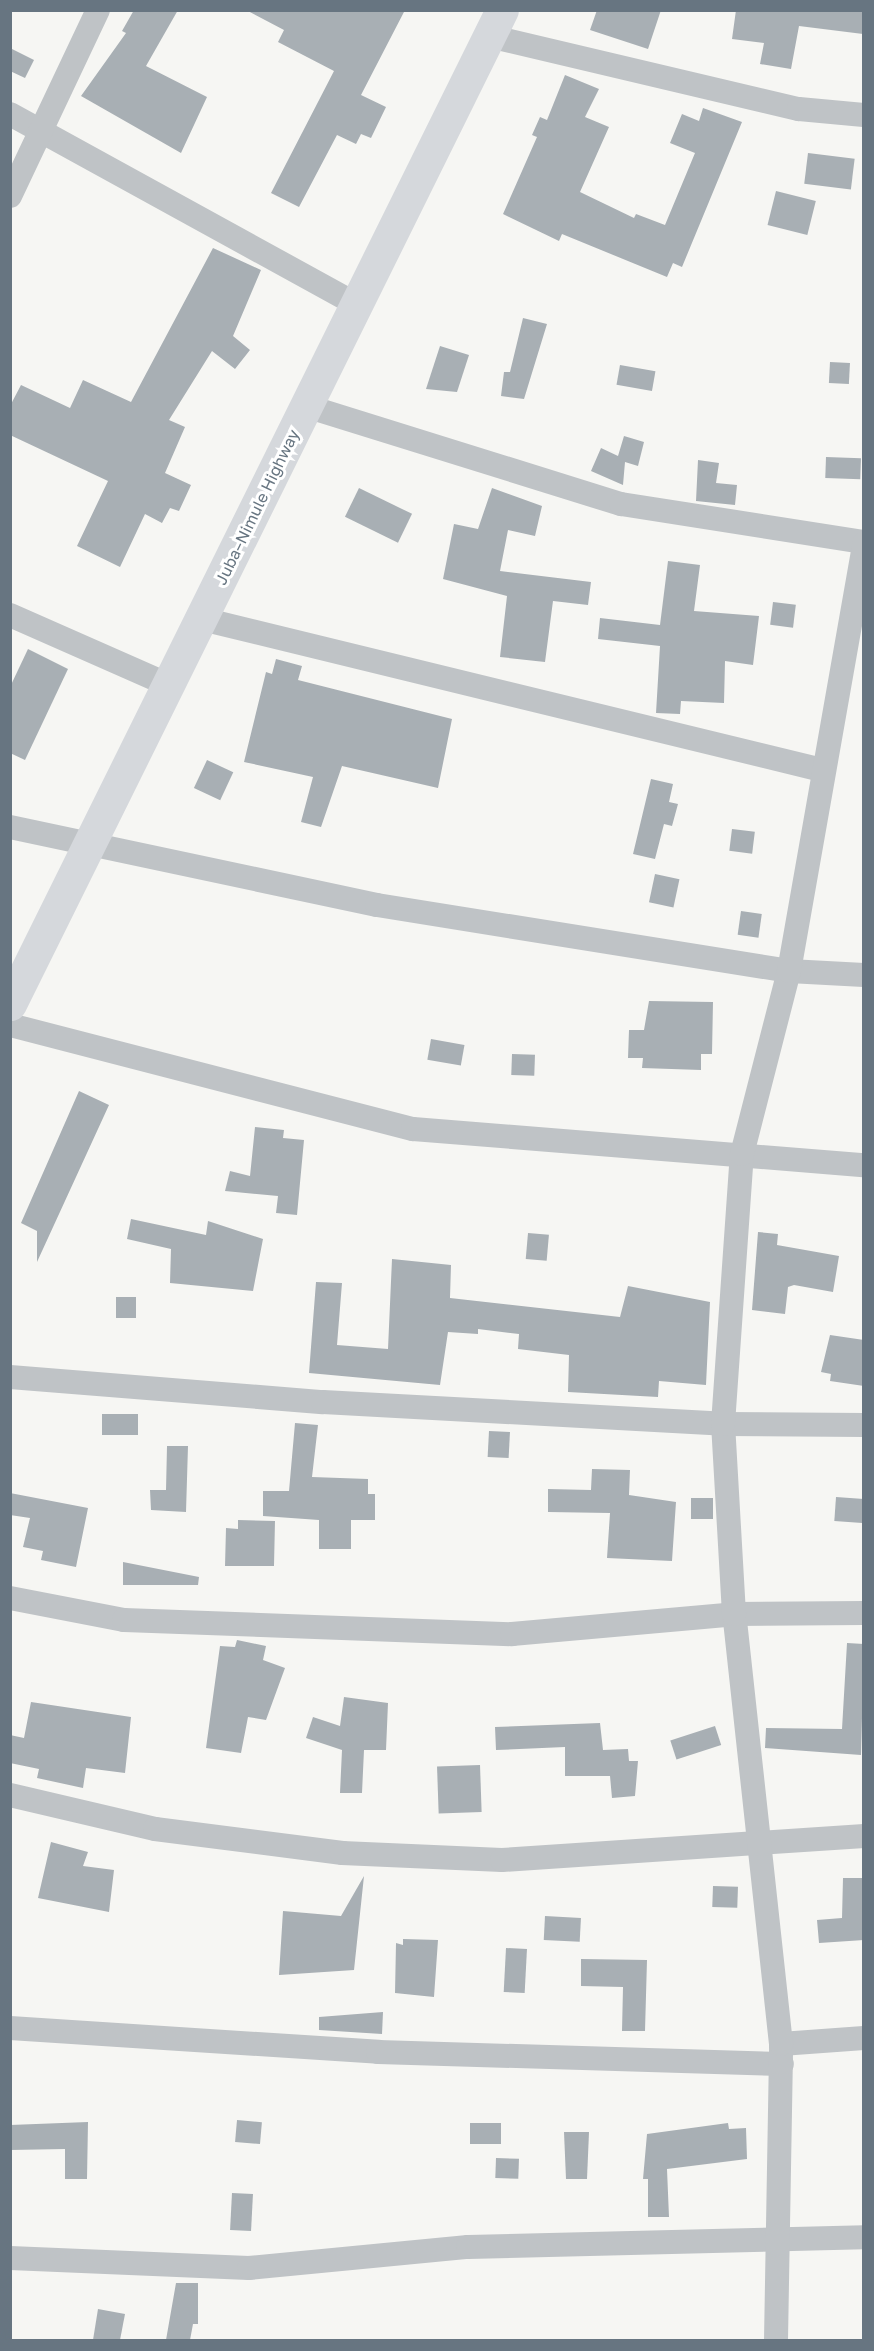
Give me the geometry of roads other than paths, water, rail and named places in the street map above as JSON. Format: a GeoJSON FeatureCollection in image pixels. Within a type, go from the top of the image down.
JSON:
{"type":"FeatureCollection","features":[{"type":"Feature","properties":{"kind":"main road","name":"Juba–Nimule Highway"},"geometry":{"type":"LineString","coordinates":[[10,1004],[88,844],[171,686],[306,406],[496,23]]}},
{"type":"Feature","properties":{"kind":"street"},"geometry":{"type":"LineString","coordinates":[[10,195],[44,134],[98,10]]}},
{"type":"Feature","properties":{"kind":"street"},"geometry":{"type":"LineString","coordinates":[[496,23],[799,109],[864,115]]}},
{"type":"Feature","properties":{"kind":"street"},"geometry":{"type":"LineString","coordinates":[[10,114],[357,305]]}},
{"type":"Feature","properties":{"kind":"street"},"geometry":{"type":"LineString","coordinates":[[306,406],[621,504],[864,543],[822,770],[789,971],[742,1154],[723,1424],[734,1614],[756,1845],[782,2054],[776,2340]]}},
{"type":"Feature","properties":{"kind":"street"},"geometry":{"type":"LineString","coordinates":[[10,615],[171,686]]}},
{"type":"Feature","properties":{"kind":"street"},"geometry":{"type":"LineString","coordinates":[[202,619],[822,770]]}},
{"type":"Feature","properties":{"kind":"street"},"geometry":{"type":"LineString","coordinates":[[10,826],[377,904],[789,971],[864,975]]}},
{"type":"Feature","properties":{"kind":"street"},"geometry":{"type":"LineString","coordinates":[[10,1025],[413,1129],[864,1165]]}},
{"type":"Feature","properties":{"kind":"street"},"geometry":{"type":"LineString","coordinates":[[10,1377],[323,1402],[723,1424],[864,1425]]}},
{"type":"Feature","properties":{"kind":"street"},"geometry":{"type":"LineString","coordinates":[[10,1598],[124,1620],[512,1634],[734,1614],[864,1613]]}},
{"type":"Feature","properties":{"kind":"street"},"geometry":{"type":"LineString","coordinates":[[10,1795],[155,1829],[342,1853],[502,1860],[756,1845],[864,1836]]}},
{"type":"Feature","properties":{"kind":"street"},"geometry":{"type":"LineString","coordinates":[[10,2028],[378,2052],[782,2054],[864,2037]]}},
{"type":"Feature","properties":{"kind":"street"},"geometry":{"type":"LineString","coordinates":[[10,2258],[249,2268],[468,2247],[864,2237]]}}]}
